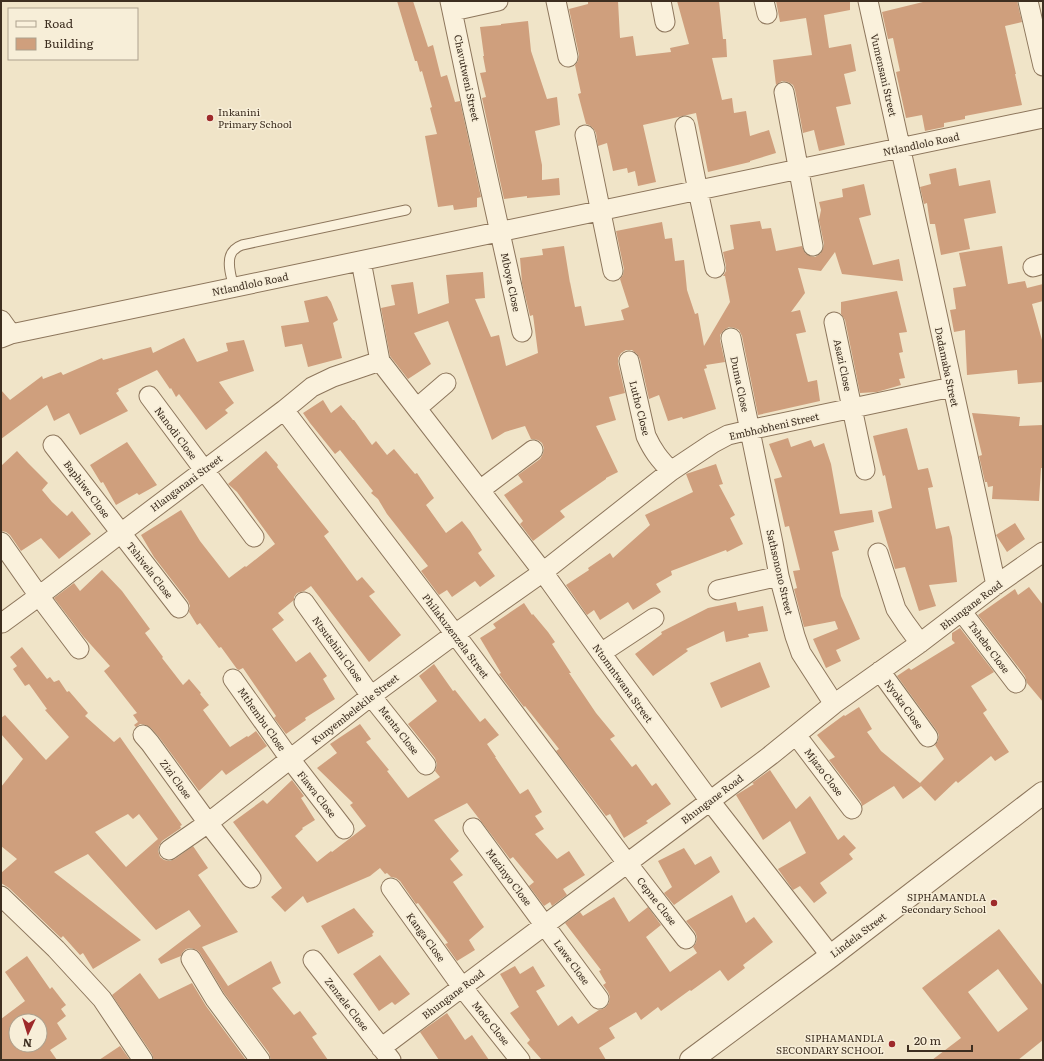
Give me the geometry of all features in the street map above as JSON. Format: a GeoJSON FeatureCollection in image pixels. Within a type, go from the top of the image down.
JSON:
{"type":"FeatureCollection","features":[{"type":"Feature","properties":{"kind":"street"},"geometry":{"type":"LineString","coordinates":[[452,6],[498,1]]}},
{"type":"Feature","properties":{"kind":"street"},"geometry":{"type":"LineString","coordinates":[[556,1],[568,57]]}},
{"type":"Feature","properties":{"kind":"street"},"geometry":{"type":"LineString","coordinates":[[660,1],[664,22]]}},
{"type":"Feature","properties":{"kind":"street","name":"Vumensani Street"},"geometry":{"type":"LineString","coordinates":[[868,1],[901,148]]}},
{"type":"Feature","properties":{"kind":"street"},"geometry":{"type":"LineString","coordinates":[[1028,1],[1043,66]]}},
{"type":"Feature","properties":{"kind":"street","name":"Chavutweni Street"},"geometry":{"type":"LineString","coordinates":[[452,6],[500,232]]}},
{"type":"Feature","properties":{"kind":"street"},"geometry":{"type":"LineString","coordinates":[[784,92],[813,246]]}},
{"type":"Feature","properties":{"kind":"street","name":"Ntlandlolo Road"},"geometry":{"type":"LineString","coordinates":[[4,331],[362,261],[1043,118]]}},
{"type":"Feature","properties":{"kind":"street"},"geometry":{"type":"LineString","coordinates":[[686,126],[698,191],[715,268]]}},
{"type":"Feature","properties":{"kind":"street"},"geometry":{"type":"LineString","coordinates":[[585,135],[613,272]]}},
{"type":"Feature","properties":{"kind":"street","name":"Dadamaba Street"},"geometry":{"type":"LineString","coordinates":[[901,148],[996,585]]}},
{"type":"Feature","properties":{"kind":"street","name":"Mboya Close"},"geometry":{"type":"LineString","coordinates":[[500,232],[522,332]]}},
{"type":"Feature","properties":{"kind":"street","name":"Ntomntwana Street"},"geometry":{"type":"LineString","coordinates":[[362,261],[380,361],[543,572],[600,653],[710,801],[831,956]]}},
{"type":"Feature","properties":{"kind":"street","name":"Asazi Close"},"geometry":{"type":"LineString","coordinates":[[834,322],[865,470]]}},
{"type":"Feature","properties":{"kind":"street","name":"Duma Close"},"geometry":{"type":"LineString","coordinates":[[731,338],[750,430]]}},
{"type":"Feature","properties":{"kind":"street","name":"Hlanganani Street"},"geometry":{"type":"LineString","coordinates":[[2,623],[312,388],[333,377],[380,361]]}},
{"type":"Feature","properties":{"kind":"street","name":"Lutho Close"},"geometry":{"type":"LineString","coordinates":[[629,361],[646,436],[658,458],[671,471]]}},
{"type":"Feature","properties":{"kind":"street"},"geometry":{"type":"LineString","coordinates":[[416,408],[446,383]]}},
{"type":"Feature","properties":{"kind":"street","name":"Embhobheni Street"},"geometry":{"type":"LineString","coordinates":[[543,572],[671,471],[713,443],[728,436],[952,387]]}},
{"type":"Feature","properties":{"kind":"street","name":"Nanodi Close"},"geometry":{"type":"LineString","coordinates":[[149,396],[254,537]]}},
{"type":"Feature","properties":{"kind":"street","name":"Philakuzenzela Street"},"geometry":{"type":"LineString","coordinates":[[284,410],[627,864]]}},
{"type":"Feature","properties":{"kind":"street","name":"Sathsonono Street"},"geometry":{"type":"LineString","coordinates":[[750,430],[779,576],[795,636],[801,653],[834,704]]}},
{"type":"Feature","properties":{"kind":"street","name":"Baphiwe Close"},"geometry":{"type":"LineString","coordinates":[[53,445],[121,532]]}},
{"type":"Feature","properties":{"kind":"street"},"geometry":{"type":"LineString","coordinates":[[480,490],[533,450]]}},
{"type":"Feature","properties":{"kind":"street","name":"Tshivela Close"},"geometry":{"type":"LineString","coordinates":[[121,532],[179,608]]}},
{"type":"Feature","properties":{"kind":"street"},"geometry":{"type":"LineString","coordinates":[[1,542],[79,649]]}},
{"type":"Feature","properties":{"kind":"street","name":"Bhungane Road"},"geometry":{"type":"LineString","coordinates":[[386,1054],[462,987],[710,801],[834,704],[920,643],[996,585],[1043,552]]}},
{"type":"Feature","properties":{"kind":"street"},"geometry":{"type":"LineString","coordinates":[[878,553],[896,608],[920,643]]}},
{"type":"Feature","properties":{"kind":"street","name":"Kunyembelekile Street"},"geometry":{"type":"LineString","coordinates":[[169,850],[208,823],[454,634],[543,572]]}},
{"type":"Feature","properties":{"kind":"street"},"geometry":{"type":"LineString","coordinates":[[718,590],[779,576]]}},
{"type":"Feature","properties":{"kind":"street","name":"Ntsutshini Close"},"geometry":{"type":"LineString","coordinates":[[304,602],[372,696]]}},
{"type":"Feature","properties":{"kind":"street","name":"Tshebe Close"},"geometry":{"type":"LineString","coordinates":[[962,612],[1016,683]]}},
{"type":"Feature","properties":{"kind":"street"},"geometry":{"type":"LineString","coordinates":[[600,653],[654,618]]}},
{"type":"Feature","properties":{"kind":"street","name":"Nyoka Close"},"geometry":{"type":"LineString","coordinates":[[880,671],[928,738]]}},
{"type":"Feature","properties":{"kind":"street","name":"Mthembu Close"},"geometry":{"type":"LineString","coordinates":[[233,679],[290,759]]}},
{"type":"Feature","properties":{"kind":"street","name":"Menta Close"},"geometry":{"type":"LineString","coordinates":[[372,696],[426,765]]}},
{"type":"Feature","properties":{"kind":"street","name":"Zizi Close"},"geometry":{"type":"LineString","coordinates":[[143,735],[251,878]]}},
{"type":"Feature","properties":{"kind":"street","name":"Mjazo Close"},"geometry":{"type":"LineString","coordinates":[[796,735],[852,809]]}},
{"type":"Feature","properties":{"kind":"street","name":"Fiawa Close"},"geometry":{"type":"LineString","coordinates":[[290,759],[344,829]]}},
{"type":"Feature","properties":{"kind":"street","name":"Lindela Street"},"geometry":{"type":"LineString","coordinates":[[691,1060],[831,956],[1043,793]]}},
{"type":"Feature","properties":{"kind":"street","name":"Mazinyo Close"},"geometry":{"type":"LineString","coordinates":[[473,828],[545,925]]}},
{"type":"Feature","properties":{"kind":"street","name":"Cepne Close"},"geometry":{"type":"LineString","coordinates":[[627,864],[686,939]]}},
{"type":"Feature","properties":{"kind":"street","name":"Kanga Close"},"geometry":{"type":"LineString","coordinates":[[391,888],[462,987]]}},
{"type":"Feature","properties":{"kind":"street"},"geometry":{"type":"LineString","coordinates":[[1,896],[56,949],[102,999],[142,1060]]}},
{"type":"Feature","properties":{"kind":"street","name":"Lawe Close"},"geometry":{"type":"LineString","coordinates":[[545,925],[599,999]]}},
{"type":"Feature","properties":{"kind":"street"},"geometry":{"type":"LineString","coordinates":[[191,959],[215,998],[260,1060]]}},
{"type":"Feature","properties":{"kind":"street","name":"Zenzele Close"},"geometry":{"type":"LineString","coordinates":[[313,960],[386,1054]]}},
{"type":"Feature","properties":{"kind":"street","name":"Moto Close"},"geometry":{"type":"LineString","coordinates":[[462,987],[520,1060]]}},
{"type":"Feature","properties":{"kind":"lane"},"geometry":{"type":"LineString","coordinates":[[234,287],[230,270],[230,259],[233,251],[242,245],[406,210]]}},
{"type":"Feature","properties":{"kind":"building"},"geometry":{"type":"Polygon","coordinates":[[[397,1],[413,1],[428,47],[433,45],[441,77],[447,75],[455,102],[460,101],[481,197],[477,198],[477,207],[454,210],[453,205],[438,207],[425,136],[437,134],[430,108],[432,107],[422,71],[420,72],[417,61],[415,61],[397,1]]]}},
{"type":"Feature","properties":{"kind":"building"},"geometry":{"type":"Polygon","coordinates":[[[588,1],[618,1],[620,38],[633,36],[636,56],[671,52],[670,48],[689,44],[677,1],[719,1],[723,39],[726,39],[727,57],[712,58],[722,100],[732,98],[734,113],[746,111],[750,136],[769,130],[776,153],[750,162],[708,172],[696,113],[643,125],[656,182],[638,186],[635,171],[628,173],[627,168],[613,171],[607,143],[598,146],[596,133],[593,128],[586,124],[578,94],[581,93],[575,65],[578,61],[579,55],[569,9],[588,4],[588,1]]]}},
{"type":"Feature","properties":{"kind":"building"},"geometry":{"type":"Polygon","coordinates":[[[776,1],[850,1],[850,10],[824,15],[829,48],[851,44],[856,71],[844,74],[851,104],[836,107],[845,145],[819,151],[814,130],[803,133],[793,85],[782,81],[776,85],[773,60],[812,55],[806,18],[780,22],[776,1]]]}},
{"type":"Feature","properties":{"kind":"building"},"geometry":{"type":"Polygon","coordinates":[[[927,1],[1017,1],[1022,22],[1005,26],[1022,105],[965,116],[965,119],[944,123],[944,127],[925,131],[922,115],[906,118],[896,72],[900,71],[893,38],[888,39],[882,12],[927,1]]]}},
{"type":"Feature","properties":{"kind":"building"},"geometry":{"type":"Polygon","coordinates":[[[528,21],[531,51],[547,99],[557,97],[560,125],[535,131],[542,165],[542,180],[559,178],[560,195],[527,198],[527,196],[504,199],[482,98],[486,97],[480,73],[486,72],[480,27],[528,21]]]}},
{"type":"Feature","properties":{"kind":"building"},"geometry":{"type":"Polygon","coordinates":[[[956,168],[959,186],[990,180],[996,213],[964,219],[970,249],[941,255],[935,224],[930,224],[927,203],[924,204],[920,187],[931,184],[929,174],[956,168]]]}},
{"type":"Feature","properties":{"kind":"building"},"geometry":{"type":"Polygon","coordinates":[[[864,184],[871,215],[859,218],[873,265],[899,259],[903,281],[842,274],[835,252],[821,271],[798,268],[805,293],[791,312],[800,310],[806,332],[796,334],[808,382],[817,380],[820,401],[758,415],[742,336],[739,330],[729,327],[720,335],[725,362],[706,365],[707,368],[704,369],[716,409],[683,419],[682,417],[668,421],[659,395],[649,399],[640,359],[632,350],[626,350],[621,353],[618,358],[625,393],[609,397],[616,420],[596,426],[618,472],[606,478],[560,511],[565,517],[533,541],[520,524],[523,521],[504,495],[523,482],[518,475],[540,459],[544,448],[542,443],[538,440],[531,439],[525,426],[505,432],[492,440],[448,321],[414,333],[431,364],[408,379],[390,356],[381,308],[395,305],[391,285],[413,282],[418,314],[449,303],[446,275],[483,272],[485,298],[475,299],[491,337],[499,335],[506,366],[538,353],[533,315],[530,316],[522,283],[520,258],[543,255],[542,249],[564,246],[575,307],[581,306],[585,326],[624,320],[621,310],[629,307],[620,279],[623,275],[624,269],[616,231],[662,222],[665,239],[672,238],[675,261],[684,260],[687,290],[695,314],[698,313],[704,346],[730,302],[725,276],[723,276],[726,271],[726,266],[723,252],[734,249],[730,225],[760,221],[762,229],[771,228],[776,251],[802,246],[805,253],[815,257],[820,254],[824,244],[819,220],[821,210],[819,202],[843,197],[842,189],[864,184]]]}},
{"type":"Feature","properties":{"kind":"building"},"geometry":{"type":"Polygon","coordinates":[[[1002,246],[1008,284],[1025,281],[1027,288],[1043,284],[1043,301],[1032,304],[1042,340],[1043,382],[1018,384],[1017,370],[967,375],[965,330],[954,332],[950,310],[956,309],[953,288],[966,286],[959,253],[1002,246]]]}},
{"type":"Feature","properties":{"kind":"building"},"geometry":{"type":"Polygon","coordinates":[[[897,291],[907,332],[899,333],[903,352],[899,353],[905,378],[899,379],[901,385],[877,392],[860,393],[845,320],[841,314],[841,302],[897,291]]]}},
{"type":"Feature","properties":{"kind":"building"},"geometry":{"type":"Polygon","coordinates":[[[327,296],[338,320],[333,323],[342,358],[308,367],[302,344],[285,347],[281,326],[309,322],[304,301],[327,296]]]}},
{"type":"Feature","properties":{"kind":"building"},"geometry":{"type":"Polygon","coordinates":[[[184,338],[197,362],[228,351],[226,343],[244,340],[254,371],[219,382],[234,403],[225,410],[228,413],[206,430],[179,394],[176,397],[157,370],[118,389],[119,391],[116,393],[128,411],[80,435],[69,413],[54,421],[47,405],[1,439],[1,390],[10,400],[42,376],[43,379],[61,372],[63,375],[102,358],[103,360],[151,347],[153,353],[184,338]]]}},
{"type":"Feature","properties":{"kind":"building"},"geometry":{"type":"Polygon","coordinates":[[[323,400],[331,413],[341,405],[372,445],[376,441],[387,455],[394,449],[415,474],[417,473],[434,498],[426,505],[446,533],[462,521],[482,550],[478,553],[495,576],[480,587],[475,581],[452,597],[447,590],[439,595],[421,571],[428,566],[387,514],[378,499],[371,493],[373,491],[340,450],[335,454],[303,413],[323,400]]]}},
{"type":"Feature","properties":{"kind":"building"},"geometry":{"type":"Polygon","coordinates":[[[972,413],[1020,417],[1019,426],[1043,425],[1043,455],[1039,501],[992,499],[993,486],[988,487],[987,482],[985,482],[979,456],[982,455],[972,413]]]}},
{"type":"Feature","properties":{"kind":"building"},"geometry":{"type":"Polygon","coordinates":[[[907,428],[918,470],[928,468],[933,487],[928,488],[936,529],[949,526],[952,537],[957,582],[929,585],[936,606],[919,611],[905,567],[895,569],[878,512],[892,508],[885,475],[883,476],[873,436],[907,428]]]}},
{"type":"Feature","properties":{"kind":"building"},"geometry":{"type":"Polygon","coordinates":[[[788,438],[791,447],[811,440],[814,447],[824,443],[831,464],[840,514],[872,510],[874,522],[834,531],[839,550],[832,552],[841,596],[860,639],[836,650],[841,661],[826,668],[813,639],[838,629],[835,621],[804,627],[794,589],[797,588],[793,571],[800,570],[789,526],[785,527],[774,479],[782,477],[769,444],[788,438]]]}},
{"type":"Feature","properties":{"kind":"building"},"geometry":{"type":"Polygon","coordinates":[[[127,442],[157,485],[139,495],[137,493],[116,505],[103,482],[101,483],[90,465],[127,442]]]}},
{"type":"Feature","properties":{"kind":"building"},"geometry":{"type":"Polygon","coordinates":[[[17,451],[48,483],[42,490],[52,502],[67,516],[72,511],[91,534],[59,559],[41,538],[21,551],[10,535],[1,531],[1,466],[17,451]]]}},
{"type":"Feature","properties":{"kind":"building"},"geometry":{"type":"Polygon","coordinates":[[[266,451],[329,532],[324,536],[357,581],[362,577],[375,592],[369,596],[401,635],[369,662],[311,586],[304,591],[297,593],[294,600],[278,613],[284,620],[272,629],[296,662],[310,652],[327,676],[323,679],[335,699],[305,718],[306,720],[286,734],[274,718],[276,716],[243,668],[239,670],[237,669],[221,647],[219,648],[200,623],[197,625],[189,612],[190,606],[188,601],[154,557],[141,535],[181,510],[200,541],[229,578],[245,566],[246,567],[275,544],[237,492],[228,484],[266,451]]]}},
{"type":"Feature","properties":{"kind":"building"},"geometry":{"type":"Polygon","coordinates":[[[716,464],[723,484],[719,485],[735,515],[730,518],[743,544],[727,552],[726,550],[671,571],[672,575],[656,584],[661,592],[633,610],[628,602],[600,620],[594,610],[587,615],[566,585],[589,570],[588,568],[610,553],[613,558],[650,525],[645,515],[693,492],[686,474],[716,464]]]}},
{"type":"Feature","properties":{"kind":"building"},"geometry":{"type":"Polygon","coordinates":[[[1015,523],[1025,539],[1007,552],[996,535],[1015,523]]]}},
{"type":"Feature","properties":{"kind":"building"},"geometry":{"type":"Polygon","coordinates":[[[102,570],[122,591],[150,629],[145,633],[183,685],[189,679],[201,693],[200,694],[209,705],[203,710],[230,747],[256,731],[267,746],[226,775],[222,770],[199,791],[151,728],[146,725],[140,724],[136,727],[134,725],[138,722],[133,715],[137,713],[104,671],[110,666],[83,636],[54,598],[74,583],[80,591],[102,570]]]}},
{"type":"Feature","properties":{"kind":"building"},"geometry":{"type":"Polygon","coordinates":[[[1029,587],[1043,605],[1043,702],[1027,683],[1025,676],[978,615],[1015,589],[1018,595],[1029,587]]]}},
{"type":"Feature","properties":{"kind":"building"},"geometry":{"type":"Polygon","coordinates":[[[736,602],[738,611],[763,606],[768,631],[748,634],[749,637],[726,642],[724,631],[686,649],[688,651],[653,676],[635,654],[662,634],[661,632],[708,608],[736,602]]]}},
{"type":"Feature","properties":{"kind":"building"},"geometry":{"type":"Polygon","coordinates":[[[524,603],[532,615],[533,614],[555,642],[552,644],[571,673],[569,673],[596,713],[615,736],[610,739],[632,767],[636,764],[652,786],[656,783],[671,804],[646,821],[648,823],[624,838],[610,814],[606,816],[556,751],[559,749],[499,674],[501,673],[480,638],[496,628],[493,624],[524,603]]]}},
{"type":"Feature","properties":{"kind":"building"},"geometry":{"type":"Polygon","coordinates":[[[960,628],[994,672],[971,686],[987,710],[983,713],[1009,752],[995,761],[991,756],[958,783],[956,781],[935,801],[921,786],[903,799],[894,786],[862,806],[861,802],[829,760],[835,757],[817,735],[844,715],[845,716],[859,707],[872,729],[867,732],[881,751],[920,783],[944,759],[935,745],[938,741],[939,735],[897,676],[909,668],[911,670],[955,643],[952,640],[952,633],[960,628]]]}},
{"type":"Feature","properties":{"kind":"building"},"geometry":{"type":"Polygon","coordinates":[[[22,647],[47,679],[50,677],[54,682],[59,680],[67,692],[69,691],[88,713],[85,716],[114,742],[120,737],[182,825],[180,826],[181,828],[162,841],[158,851],[160,857],[164,860],[170,861],[193,846],[208,868],[198,875],[238,932],[202,947],[228,986],[271,961],[281,983],[272,988],[294,1015],[300,1011],[317,1034],[312,1037],[328,1060],[271,1060],[269,1053],[224,993],[197,950],[191,948],[186,949],[181,956],[161,964],[158,959],[201,926],[189,910],[156,930],[88,854],[54,872],[141,940],[93,969],[83,953],[80,955],[63,936],[61,938],[9,888],[1,883],[1,873],[17,859],[1,846],[1,787],[23,759],[1,734],[1,718],[5,715],[46,760],[69,737],[45,710],[47,709],[29,684],[25,686],[13,669],[17,666],[10,657],[22,647]],[[128,814],[95,832],[126,867],[158,839],[139,814],[133,819],[128,814]]]}},
{"type":"Feature","properties":{"kind":"building"},"geometry":{"type":"Polygon","coordinates":[[[760,662],[770,687],[721,708],[710,683],[760,662]]]}},
{"type":"Feature","properties":{"kind":"building"},"geometry":{"type":"Polygon","coordinates":[[[434,664],[453,691],[455,690],[480,722],[485,718],[499,735],[487,744],[520,794],[528,789],[542,812],[535,816],[544,829],[535,834],[557,859],[569,851],[585,875],[563,889],[567,895],[552,906],[550,902],[544,906],[529,886],[534,882],[513,857],[510,859],[467,803],[434,820],[459,851],[450,859],[463,875],[453,882],[484,927],[469,940],[475,950],[457,961],[445,944],[448,943],[418,903],[416,904],[400,881],[391,877],[387,873],[385,874],[380,868],[370,876],[307,903],[303,896],[285,912],[271,897],[282,888],[233,822],[263,800],[267,804],[292,780],[304,796],[301,798],[315,820],[302,828],[303,829],[295,836],[317,862],[366,826],[350,805],[353,803],[317,768],[337,753],[330,744],[360,724],[371,739],[366,742],[389,770],[387,771],[408,798],[440,777],[435,771],[437,764],[435,758],[408,724],[437,701],[419,676],[434,664]]]}},
{"type":"Feature","properties":{"kind":"building"},"geometry":{"type":"Polygon","coordinates":[[[770,770],[796,809],[810,796],[838,840],[844,835],[856,848],[849,854],[853,859],[820,883],[827,893],[814,903],[800,886],[793,890],[778,869],[806,853],[790,821],[763,840],[736,795],[754,784],[752,783],[770,770]]]}},
{"type":"Feature","properties":{"kind":"building"},"geometry":{"type":"Polygon","coordinates":[[[684,848],[695,865],[711,856],[720,872],[674,905],[664,893],[672,887],[658,861],[684,848]]]}},
{"type":"Feature","properties":{"kind":"building"},"geometry":{"type":"Polygon","coordinates":[[[732,895],[746,923],[754,917],[773,942],[743,965],[745,968],[728,981],[720,970],[661,1011],[658,1007],[641,1020],[636,1012],[609,1028],[615,1038],[599,1048],[606,1060],[542,1060],[527,1043],[530,1040],[510,1013],[519,1007],[500,974],[515,966],[520,974],[533,966],[545,986],[536,991],[558,1026],[572,1016],[578,1024],[599,1010],[605,1008],[609,1003],[610,997],[603,985],[606,983],[599,971],[601,970],[565,923],[580,912],[583,916],[614,897],[629,922],[648,907],[661,925],[646,937],[670,972],[697,953],[693,947],[696,943],[697,937],[686,921],[732,895]]]}},
{"type":"Feature","properties":{"kind":"building"},"geometry":{"type":"Polygon","coordinates":[[[354,908],[374,932],[372,934],[373,936],[338,954],[321,926],[354,908]]]}},
{"type":"Feature","properties":{"kind":"building"},"geometry":{"type":"Polygon","coordinates":[[[999,929],[1043,986],[1043,1040],[1018,1060],[932,1060],[961,1038],[922,988],[999,929]],[[998,969],[968,992],[998,1032],[1028,1009],[998,969]]]}},
{"type":"Feature","properties":{"kind":"building"},"geometry":{"type":"Polygon","coordinates":[[[380,955],[410,994],[395,1005],[392,1002],[379,1011],[353,974],[380,955]]]}},
{"type":"Feature","properties":{"kind":"building"},"geometry":{"type":"Polygon","coordinates":[[[27,956],[50,989],[52,987],[66,1005],[61,1009],[66,1016],[57,1023],[67,1039],[50,1050],[57,1060],[1,1060],[1,1019],[8,1014],[8,1053],[48,1053],[48,1013],[9,1013],[25,1001],[5,972],[27,956]]]}},
{"type":"Feature","properties":{"kind":"building"},"geometry":{"type":"Polygon","coordinates":[[[140,973],[159,999],[192,983],[206,1006],[246,1060],[154,1060],[152,1054],[112,995],[140,973]]]}},
{"type":"Feature","properties":{"kind":"building"},"geometry":{"type":"Polygon","coordinates":[[[447,1013],[465,1040],[472,1035],[489,1060],[439,1060],[420,1032],[447,1013]]]}},
{"type":"Feature","properties":{"kind":"building"},"geometry":{"type":"Polygon","coordinates":[[[120,1046],[130,1060],[99,1060],[120,1046]]]}},
{"type":"Feature","properties":{"kind":"place","name":"Inkanini Primary School"},"geometry":{"type":"Point","coordinates":[210,118]}},
{"type":"Feature","properties":{"kind":"place","name":"SIPHAMANDLA Secondary School"},"geometry":{"type":"Point","coordinates":[994,903]}},
{"type":"Feature","properties":{"kind":"place","name":"SIPHAMANDLA SECONDARY SCHOOL"},"geometry":{"type":"Point","coordinates":[892,1044]}}]}
